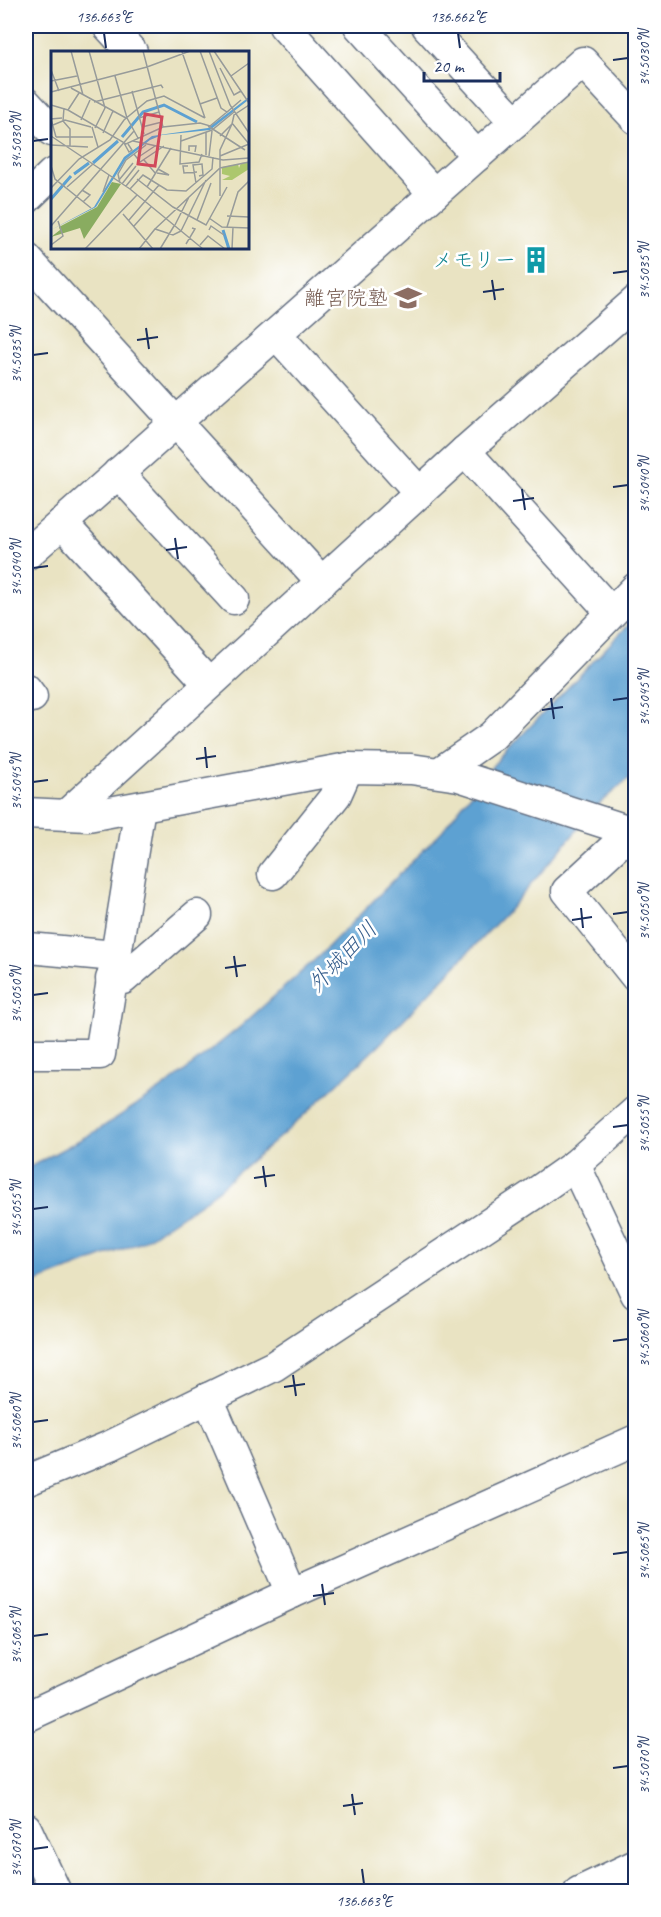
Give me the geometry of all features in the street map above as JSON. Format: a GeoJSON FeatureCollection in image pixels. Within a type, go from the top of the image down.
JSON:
{"type":"FeatureCollection","features":[{"type":"Feature","properties":{"kind":"street"},"geometry":{"type":"LineString","coordinates":[[108,26],[131,51]]}},
{"type":"Feature","properties":{"kind":"street"},"geometry":{"type":"LineString","coordinates":[[284,26],[434,194]]}},
{"type":"Feature","properties":{"kind":"street"},"geometry":{"type":"LineString","coordinates":[[359,26],[477,156]]}},
{"type":"Feature","properties":{"kind":"street"},"geometry":{"type":"LineString","coordinates":[[427,26],[515,122]]}},
{"type":"Feature","properties":{"kind":"street"},"geometry":{"type":"LineString","coordinates":[[26,555],[583,62],[636,119]]}},
{"type":"Feature","properties":{"kind":"street"},"geometry":{"type":"LineString","coordinates":[[26,103],[51,130]]}},
{"type":"Feature","properties":{"kind":"street"},"geometry":{"type":"LineString","coordinates":[[26,199],[51,175]]}},
{"type":"Feature","properties":{"kind":"street"},"geometry":{"type":"LineString","coordinates":[[26,258],[322,582]]}},
{"type":"Feature","properties":{"kind":"street"},"geometry":{"type":"LineString","coordinates":[[66,815],[419,492],[636,301]]}},
{"type":"Feature","properties":{"kind":"street"},"geometry":{"type":"LineString","coordinates":[[276,334],[419,492]]}},
{"type":"Feature","properties":{"kind":"street"},"geometry":{"type":"LineString","coordinates":[[465,451],[611,612]]}},
{"type":"Feature","properties":{"kind":"street"},"geometry":{"type":"LineString","coordinates":[[118,474],[234,598]]}},
{"type":"Feature","properties":{"kind":"street"},"geometry":{"type":"LineString","coordinates":[[62,523],[209,684]]}},
{"type":"Feature","properties":{"kind":"street"},"geometry":{"type":"LineString","coordinates":[[449,774],[492,736],[636,588]]}},
{"type":"Feature","properties":{"kind":"street"},"geometry":{"type":"LineString","coordinates":[[273,874],[336,795],[348,768]]}},
{"type":"Feature","properties":{"kind":"street"},"geometry":{"type":"LineString","coordinates":[[26,813],[88,816],[348,768],[449,774],[628,831],[567,891],[636,977]]}},
{"type":"Feature","properties":{"kind":"street"},"geometry":{"type":"LineString","coordinates":[[26,1054],[100,1054],[140,807]]}},
{"type":"Feature","properties":{"kind":"street"},"geometry":{"type":"LineString","coordinates":[[29,948],[113,968],[123,979],[197,915]]}},
{"type":"Feature","properties":{"kind":"street"},"geometry":{"type":"LineString","coordinates":[[26,1481],[110,1446],[273,1366],[457,1248],[575,1164],[636,1111]]}},
{"type":"Feature","properties":{"kind":"street"},"geometry":{"type":"LineString","coordinates":[[575,1164],[636,1294]]}},
{"type":"Feature","properties":{"kind":"street"},"geometry":{"type":"LineString","coordinates":[[208,1398],[292,1593]]}},
{"type":"Feature","properties":{"kind":"street"},"geometry":{"type":"LineString","coordinates":[[26,1717],[292,1593],[636,1440]]}},
{"type":"Feature","properties":{"kind":"street"},"geometry":{"type":"LineString","coordinates":[[26,1828],[56,1892]]}},
{"type":"Feature","properties":{"kind":"street"},"geometry":{"type":"LineString","coordinates":[[579,1892],[636,1865]]}},
{"type":"Feature","properties":{"kind":"water","name":"外城田川"},"geometry":{"type":"Polygon","coordinates":[[[635,618],[635,773],[601,802],[510,909],[379,1045],[289,1129],[208,1198],[142,1242],[26,1286],[26,1169],[98,1130],[167,1085],[240,1027],[320,955],[442,831],[494,764],[635,618]]]}},
{"type":"Feature","properties":{"kind":"place","name":"メモリー"},"geometry":{"type":"Point","coordinates":[536,260]}},
{"type":"Feature","properties":{"kind":"place","name":"離宮院塾"},"geometry":{"type":"Point","coordinates":[408,298]}}]}
